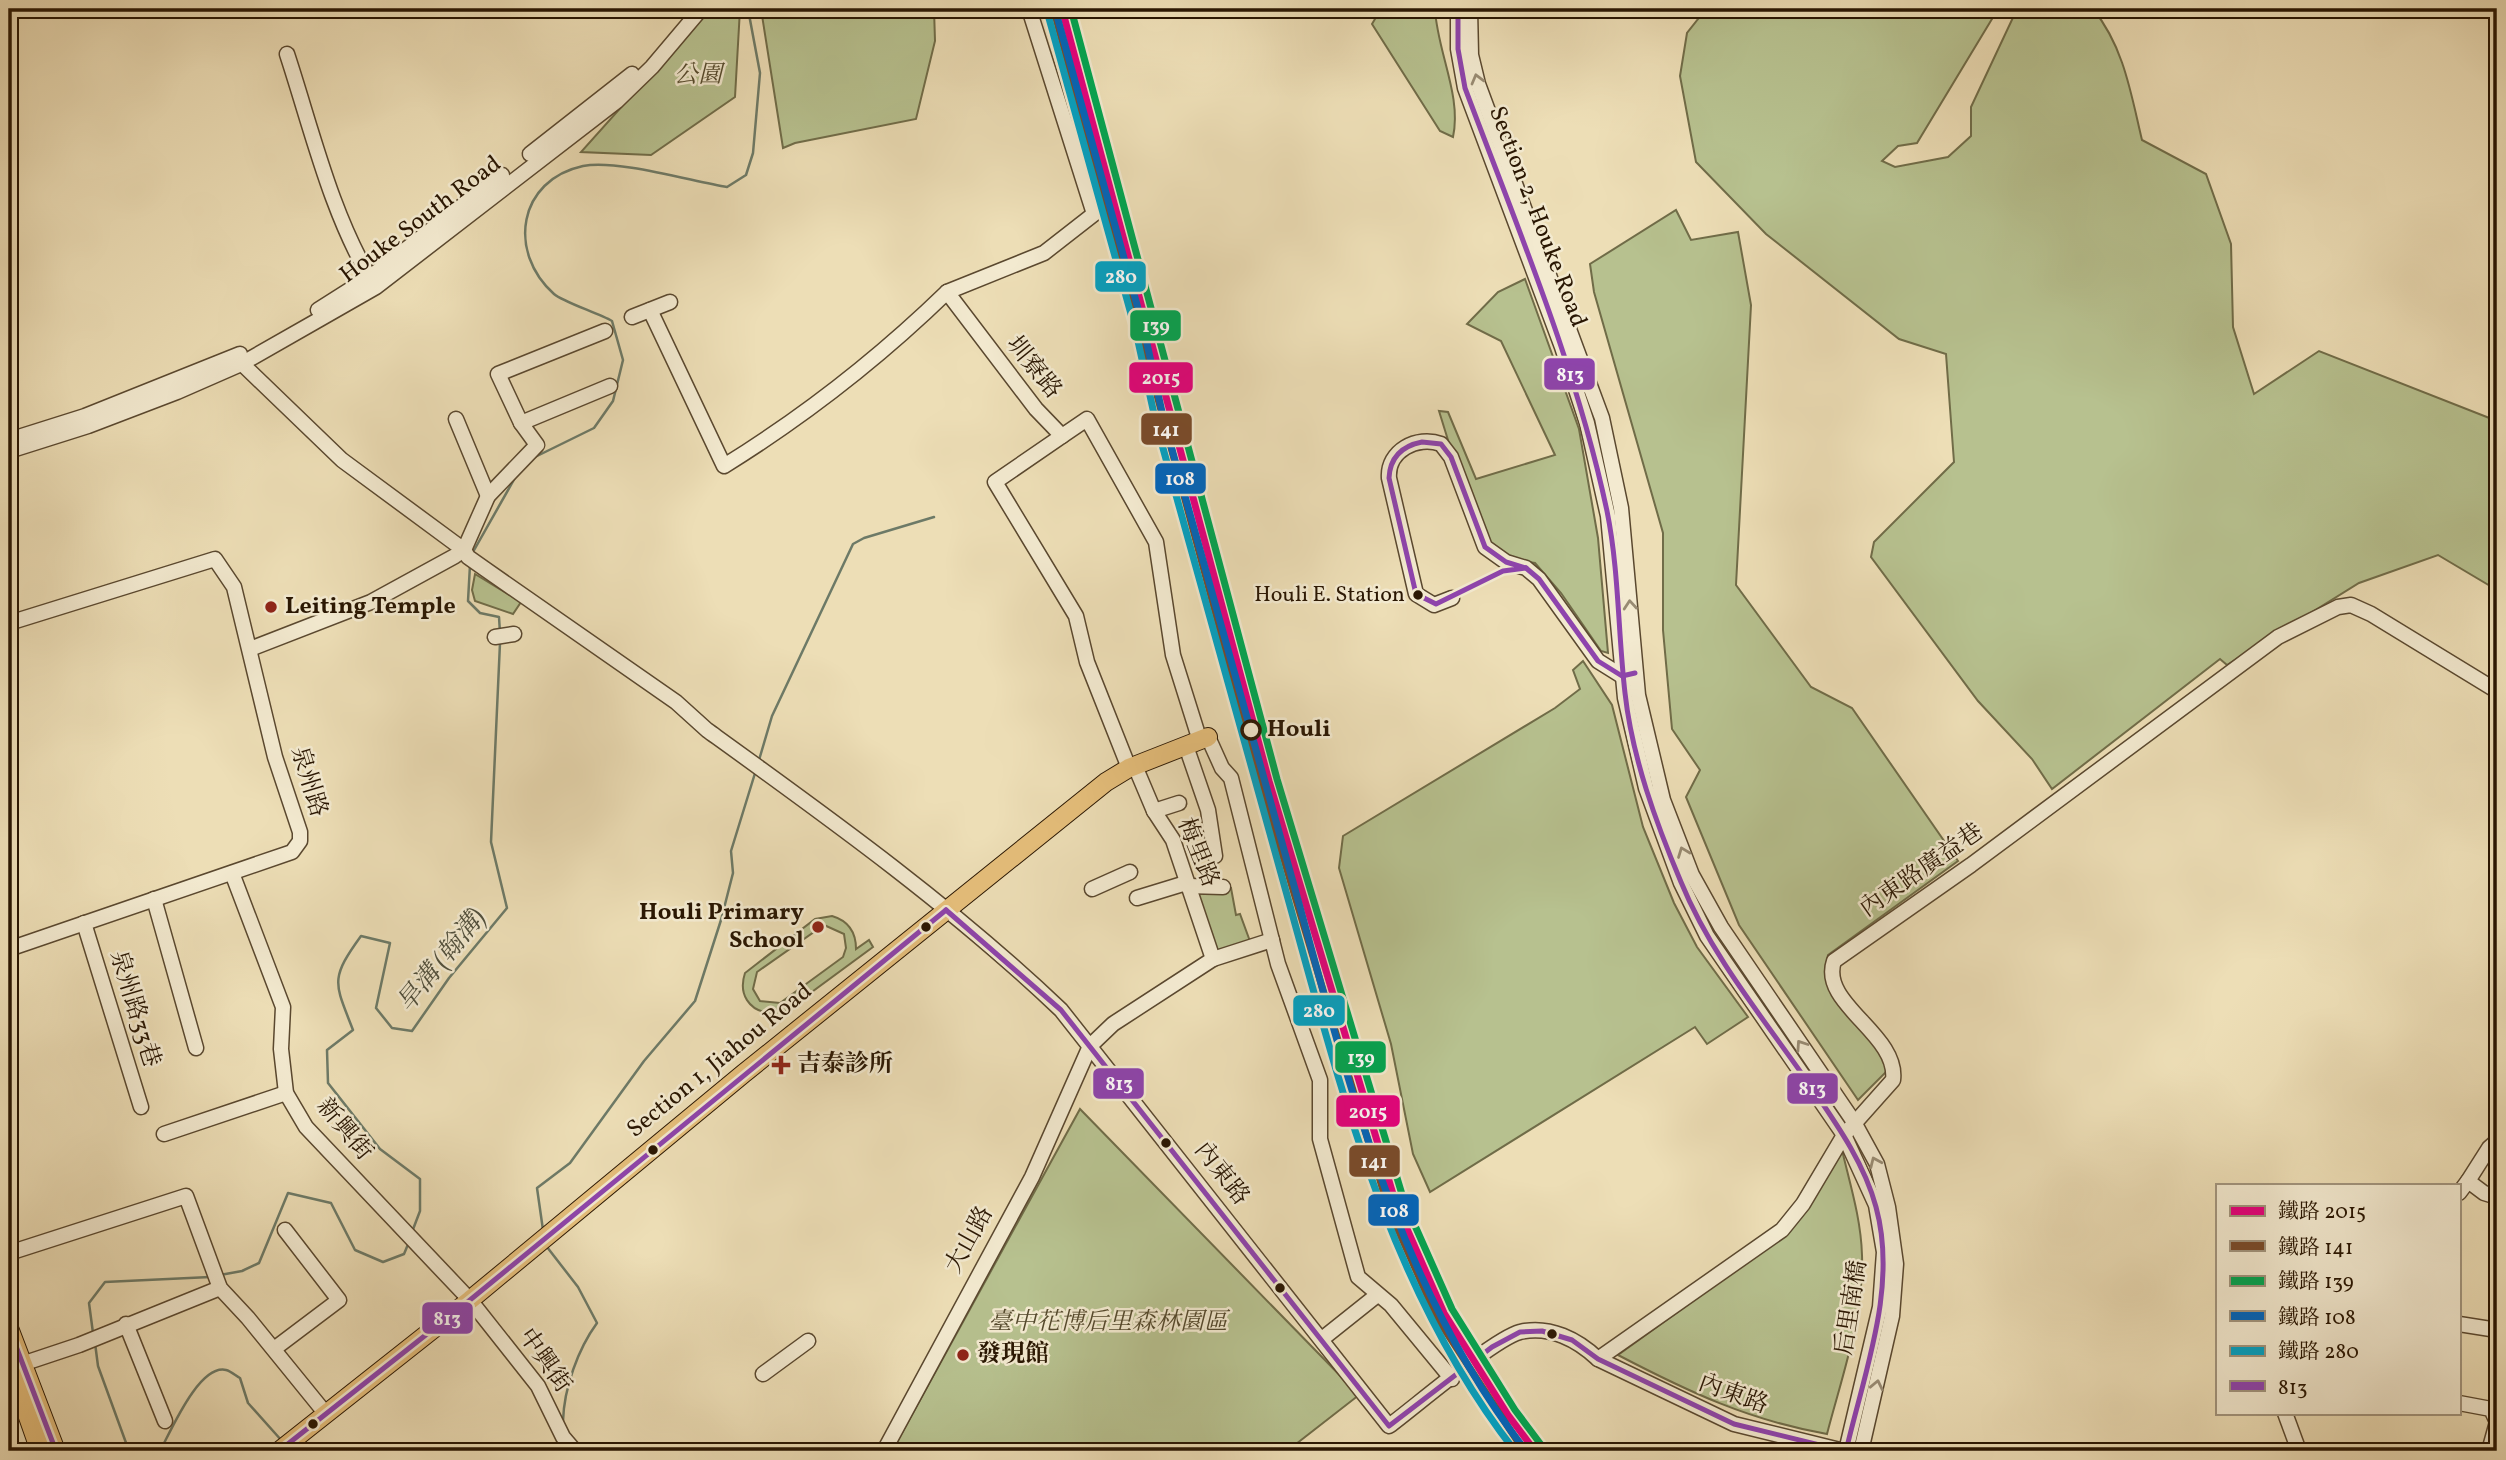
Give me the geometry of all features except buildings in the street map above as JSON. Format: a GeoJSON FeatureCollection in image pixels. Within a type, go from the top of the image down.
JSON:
{"type":"FeatureCollection","features":[{"type":"Feature","properties":{"kind":"main road","name":"Section 1, Jiahou Road"},"geometry":{"type":"LineString","coordinates":[[279,1451],[470,1300],[743,1074],[1106,782],[1132,767],[1198,741]]}},
{"type":"Feature","properties":{"kind":"main road"},"geometry":{"type":"LineString","coordinates":[[9,1328],[14,1365],[40,1451]]}},
{"type":"Feature","properties":{"kind":"main road"},"geometry":{"type":"LineString","coordinates":[[14,1365],[56,1451]]}},
{"type":"Feature","properties":{"kind":"street","name":"Houke South Road"},"geometry":{"type":"LineString","coordinates":[[373,282],[610,93],[641,66],[692,9]]}},
{"type":"Feature","properties":{"kind":"street","name":"Houke South Road"},"geometry":{"type":"LineString","coordinates":[[9,451],[238,360],[373,282],[617,101],[652,67],[701,9]]}},
{"type":"Feature","properties":{"kind":"street"},"geometry":{"type":"LineString","coordinates":[[650,310],[724,466],[780,431],[947,292],[1044,253],[1094,215],[1029,9]]}},
{"type":"Feature","properties":{"kind":"street","name":"Section 2, Houke Road"},"geometry":{"type":"LineString","coordinates":[[1458,9],[1458,49],[1465,88],[1587,423],[1608,516],[1622,676],[1646,788],[1681,883],[1707,936],[1844,1135]]}},
{"type":"Feature","properties":{"kind":"street","name":"Section 2, Houke Road"},"geometry":{"type":"LineString","coordinates":[[1470,9],[1471,55],[1478,84],[1602,418],[1621,509],[1638,695],[1663,800],[1692,875],[1721,927],[1854,1122]]}},
{"type":"Feature","properties":{"kind":"street"},"geometry":{"type":"LineString","coordinates":[[287,54],[329,180],[356,251],[373,282]]}},
{"type":"Feature","properties":{"kind":"street","name":"圳寮路"},"geometry":{"type":"LineString","coordinates":[[947,292],[1036,409],[1062,436],[1087,419],[1156,542],[1173,655],[1198,741]]}},
{"type":"Feature","properties":{"kind":"street"},"geometry":{"type":"LineString","coordinates":[[632,317],[670,302]]}},
{"type":"Feature","properties":{"kind":"street"},"geometry":{"type":"LineString","coordinates":[[250,649],[371,603],[469,556],[488,496],[537,445],[521,423],[498,374],[605,331]]}},
{"type":"Feature","properties":{"kind":"street","name":"內東路"},"geometry":{"type":"LineString","coordinates":[[238,360],[342,460],[469,556],[676,702],[946,910],[1061,1010],[1389,1426],[1498,1344],[1520,1332],[1552,1333],[1580,1343],[1598,1359],[1734,1424],[1845,1451]]}},
{"type":"Feature","properties":{"kind":"street"},"geometry":{"type":"LineString","coordinates":[[521,423],[610,386]]}},
{"type":"Feature","properties":{"kind":"street"},"geometry":{"type":"LineString","coordinates":[[456,419],[488,496]]}},
{"type":"Feature","properties":{"kind":"street","name":"Houke South Road"},"geometry":{"type":"LineString","coordinates":[[9,440],[86,421]]}},
{"type":"Feature","properties":{"kind":"street","name":"梅里路"},"geometry":{"type":"LineString","coordinates":[[1062,436],[995,482],[1076,616],[1087,662],[1132,767],[1154,811],[1173,840],[1213,959]]}},
{"type":"Feature","properties":{"kind":"street"},"geometry":{"type":"LineString","coordinates":[[1452,598],[1434,605],[1416,594],[1389,478],[1390,461],[1402,449],[1432,441],[1441,444],[1451,457],[1485,547],[1506,562],[1526,568],[1539,579],[1598,661],[1622,676]]}},
{"type":"Feature","properties":{"kind":"street","name":"泉州路"},"geometry":{"type":"LineString","coordinates":[[9,623],[215,559],[234,587],[275,757],[300,832],[300,841],[292,852],[9,949]]}},
{"type":"Feature","properties":{"kind":"street","name":"內東路廣益巷"},"geometry":{"type":"LineString","coordinates":[[1598,1359],[1782,1230],[1803,1204],[1844,1135],[1887,1088],[1894,1072],[1886,1051],[1836,990],[1830,971],[1833,961],[1971,865],[2278,637],[2326,611],[2351,605],[2371,614],[2497,691]]}},
{"type":"Feature","properties":{"kind":"street"},"geometry":{"type":"LineString","coordinates":[[495,637],[514,634]]}},
{"type":"Feature","properties":{"kind":"street"},"geometry":{"type":"LineString","coordinates":[[1198,741],[1215,856]]}},
{"type":"Feature","properties":{"kind":"street","name":"梅里路"},"geometry":{"type":"LineString","coordinates":[[1198,741],[1231,778],[1286,991],[1297,1010],[1320,1080],[1320,1139],[1358,1276],[1376,1296],[1391,1306],[1452,1379]]}},
{"type":"Feature","properties":{"kind":"street"},"geometry":{"type":"LineString","coordinates":[[1154,811],[1179,803]]}},
{"type":"Feature","properties":{"kind":"street"},"geometry":{"type":"LineString","coordinates":[[1092,889],[1130,872]]}},
{"type":"Feature","properties":{"kind":"street","name":"新興街"},"geometry":{"type":"LineString","coordinates":[[232,873],[283,1007],[281,1049],[286,1093],[306,1127],[470,1300]]}},
{"type":"Feature","properties":{"kind":"street"},"geometry":{"type":"LineString","coordinates":[[1137,898],[1186,885],[1223,887]]}},
{"type":"Feature","properties":{"kind":"street"},"geometry":{"type":"LineString","coordinates":[[154,900],[196,1048]]}},
{"type":"Feature","properties":{"kind":"street","name":"泉州路33巷"},"geometry":{"type":"LineString","coordinates":[[84,923],[141,1107]]}},
{"type":"Feature","properties":{"kind":"street"},"geometry":{"type":"LineString","coordinates":[[1090,1046],[1113,1024],[1213,959],[1272,940]]}},
{"type":"Feature","properties":{"kind":"street","name":"大山路"},"geometry":{"type":"LineString","coordinates":[[884,1451],[1032,1177],[1090,1046]]}},
{"type":"Feature","properties":{"kind":"street"},"geometry":{"type":"LineString","coordinates":[[164,1134],[286,1093]]}},
{"type":"Feature","properties":{"kind":"street","name":"后里南橋"},"geometry":{"type":"LineString","coordinates":[[1854,1122],[1877,1164],[1888,1207],[1896,1264],[1892,1316],[1861,1451]]}},
{"type":"Feature","properties":{"kind":"street","name":"后里南橋"},"geometry":{"type":"LineString","coordinates":[[1844,1135],[1875,1205],[1884,1252],[1880,1307],[1845,1451]]}},
{"type":"Feature","properties":{"kind":"street"},"geometry":{"type":"LineString","coordinates":[[2497,1141],[2489,1148],[2463,1187],[2497,1197]]}},
{"type":"Feature","properties":{"kind":"street"},"geometry":{"type":"LineString","coordinates":[[9,1254],[182,1195],[188,1197],[220,1287],[326,1414]]}},
{"type":"Feature","properties":{"kind":"street"},"geometry":{"type":"LineString","coordinates":[[274,1349],[339,1300],[285,1230]]}},
{"type":"Feature","properties":{"kind":"street"},"geometry":{"type":"LineString","coordinates":[[14,1365],[220,1287]]}},
{"type":"Feature","properties":{"kind":"street"},"geometry":{"type":"LineString","coordinates":[[1322,1339],[1376,1296]]}},
{"type":"Feature","properties":{"kind":"street","name":"中興街"},"geometry":{"type":"LineString","coordinates":[[470,1300],[538,1386],[563,1437],[575,1451]]}},
{"type":"Feature","properties":{"kind":"street"},"geometry":{"type":"LineString","coordinates":[[126,1324],[165,1422]]}},
{"type":"Feature","properties":{"kind":"street"},"geometry":{"type":"LineString","coordinates":[[2460,1324],[2497,1330]]}},
{"type":"Feature","properties":{"kind":"street"},"geometry":{"type":"LineString","coordinates":[[763,1374],[808,1341]]}},
{"type":"Feature","properties":{"kind":"street"},"geometry":{"type":"LineString","coordinates":[[2460,1403],[2491,1409],[2497,1422],[2489,1451]]}},
{"type":"Feature","properties":{"kind":"street"},"geometry":{"type":"LineString","coordinates":[[2285,1414],[2299,1451]]}},
{"type":"Feature","properties":{"kind":"green space","name":"公園"},"geometry":{"type":"Polygon","coordinates":[[[709,9],[740,9],[735,97],[651,155],[581,152],[709,9]]]}},
{"type":"Feature","properties":{"kind":"green space"},"geometry":{"type":"Polygon","coordinates":[[[761,9],[934,9],[935,41],[916,119],[795,143],[783,148],[761,9]]]}},
{"type":"Feature","properties":{"kind":"green space"},"geometry":{"type":"Polygon","coordinates":[[[1381,9],[1435,9],[1452,90],[1455,121],[1453,137],[1440,131],[1372,24],[1381,9]]]}},
{"type":"Feature","properties":{"kind":"green space"},"geometry":{"type":"Polygon","coordinates":[[[1706,9],[1998,9],[1917,143],[1898,146],[1882,161],[1895,167],[1948,157],[1971,136],[1971,107],[2017,9],[2093,9],[2104,24],[2119,55],[2142,140],[2206,174],[2231,244],[2233,327],[2254,394],[2319,351],[2497,421],[2497,590],[2438,555],[2359,583],[2227,665],[2220,659],[2052,789],[2032,759],[1978,701],[1871,557],[1874,542],[1954,462],[1946,354],[1899,339],[1766,234],[1696,162],[1680,76],[1687,33],[1706,9]]]}},
{"type":"Feature","properties":{"kind":"green space"},"geometry":{"type":"Polygon","coordinates":[[[1676,210],[1691,240],[1738,232],[1751,305],[1736,585],[1811,687],[1852,708],[1958,861],[1828,955],[1825,971],[1884,1057],[1887,1071],[1858,1100],[1739,925],[1686,797],[1700,770],[1672,729],[1663,630],[1663,533],[1594,292],[1590,264],[1676,210]]]}},
{"type":"Feature","properties":{"kind":"green space"},"geometry":{"type":"Polygon","coordinates":[[[1525,279],[1579,429],[1598,538],[1608,653],[1601,651],[1561,593],[1535,563],[1499,557],[1469,508],[1439,411],[1448,412],[1476,479],[1555,455],[1501,341],[1467,324],[1498,292],[1525,279]]]}},
{"type":"Feature","properties":{"kind":"green space"},"geometry":{"type":"Polygon","coordinates":[[[475,574],[521,602],[513,614],[475,601],[472,590],[475,574]]]}},
{"type":"Feature","properties":{"kind":"green space"},"geometry":{"type":"Polygon","coordinates":[[[1583,661],[1612,705],[1643,827],[1674,903],[1697,947],[1748,1017],[1707,1044],[1695,1027],[1430,1192],[1413,1154],[1391,1044],[1339,868],[1343,836],[1555,708],[1580,689],[1573,670],[1583,661]]]}},
{"type":"Feature","properties":{"kind":"green space"},"geometry":{"type":"Polygon","coordinates":[[[1231,888],[1236,915],[1240,914],[1251,944],[1214,954],[1194,891],[1231,888]]]}},
{"type":"Feature","properties":{"kind":"green space"},"geometry":{"type":"Polygon","coordinates":[[[832,916],[838,918],[850,928],[855,937],[856,949],[869,940],[873,947],[771,1022],[765,1017],[770,1013],[756,1009],[747,1000],[743,988],[745,973],[815,919],[832,916]],[[824,925],[757,972],[753,989],[760,1001],[780,1003],[843,957],[846,948],[844,934],[824,925]]]}},
{"type":"Feature","properties":{"kind":"green space","name":"臺中花博后里森林園區"},"geometry":{"type":"Polygon","coordinates":[[[1080,1109],[1359,1395],[1287,1451],[892,1451],[1080,1109]]]}},
{"type":"Feature","properties":{"kind":"green space"},"geometry":{"type":"Polygon","coordinates":[[[1842,1150],[1860,1228],[1862,1278],[1851,1346],[1827,1434],[1745,1413],[1618,1355],[1787,1233],[1842,1150]]]}},
{"type":"Feature","properties":{"kind":"waterway","name":"旱溝 (翰溝)"},"geometry":{"type":"LineString","coordinates":[[535,457],[594,428],[613,401],[623,360],[612,321],[554,294],[539,277],[525,239],[526,220],[533,202],[544,186],[561,174],[583,166],[614,165],[727,187],[746,175],[753,153],[760,73],[748,9]]}},
{"type":"Feature","properties":{"kind":"waterway","name":"旱溝 (翰溝)"},"geometry":{"type":"LineString","coordinates":[[473,552],[516,476]]}},
{"type":"Feature","properties":{"kind":"waterway"},"geometry":{"type":"LineString","coordinates":[[759,760],[772,716],[853,544],[864,538],[934,517]]}},
{"type":"Feature","properties":{"kind":"waterway","name":"旱溝 (翰溝)"},"geometry":{"type":"LineString","coordinates":[[470,565],[468,601],[480,613],[499,617],[500,633]]}},
{"type":"Feature","properties":{"kind":"waterway","name":"旱溝 (翰溝)"},"geometry":{"type":"LineString","coordinates":[[412,1232],[420,1211],[420,1179],[380,1149],[328,1083],[327,1050],[353,1030],[342,1002],[338,982],[344,963],[361,936],[390,943],[376,1008],[392,1028],[412,1031],[449,978],[507,908],[491,842],[500,643]]}},
{"type":"Feature","properties":{"kind":"waterway"},"geometry":{"type":"LineString","coordinates":[[543,1230],[537,1188],[570,1163],[644,1061],[695,1001],[721,920],[733,873],[731,851],[756,770]]}},
{"type":"Feature","properties":{"kind":"waterway","name":"旱溝 (翰溝)"},"geometry":{"type":"LineString","coordinates":[[220,1275],[242,1271],[259,1263],[288,1193],[331,1203],[355,1250],[383,1262],[404,1254],[409,1242]]}},
{"type":"Feature","properties":{"kind":"waterway"},"geometry":{"type":"LineString","coordinates":[[547,1247],[578,1287],[597,1323],[573,1369],[563,1421]]}},
{"type":"Feature","properties":{"kind":"waterway","name":"旱溝 (翰溝)"},"geometry":{"type":"LineString","coordinates":[[93,1333],[89,1303],[105,1282],[210,1277]]}},
{"type":"Feature","properties":{"kind":"waterway","name":"旱溝 (翰溝)"},"geometry":{"type":"LineString","coordinates":[[95,1343],[98,1366],[129,1451]]}},
{"type":"Feature","properties":{"kind":"waterway","name":"旱溝 (翰溝)"},"geometry":{"type":"LineString","coordinates":[[160,1451],[196,1388],[206,1377],[216,1371],[226,1370],[240,1378],[248,1403],[282,1441]]}},
{"type":"Feature","properties":{"kind":"rail line","name":"108"},"geometry":{"type":"LineString","coordinates":[[1055,9],[1144,330],[1164,421],[1358,1110],[1411,1253],[1444,1322],[1482,1388],[1526,1451]]}},
{"type":"Feature","properties":{"kind":"rail line","name":"2015"},"geometry":{"type":"LineString","coordinates":[[1062,9],[1269,781],[1396,1204],[1444,1313],[1508,1415],[1535,1451]]}},
{"type":"Feature","properties":{"kind":"rail line","name":"139"},"geometry":{"type":"LineString","coordinates":[[1071,9],[1277,779],[1404,1201],[1452,1309],[1515,1410],[1542,1446]]}},
{"type":"Feature","properties":{"kind":"rail line","name":"280"},"geometry":{"type":"LineString","coordinates":[[1047,11],[1136,332],[1172,482],[1350,1114],[1402,1255],[1434,1323],[1471,1389],[1515,1451]]}},
{"type":"Feature","properties":{"kind":"rail line","name":"141"},"geometry":{"type":"LineString","coordinates":[[1054,11],[1261,783],[1388,1207],[1437,1318],[1524,1451]]}},
{"type":"Feature","properties":{"kind":"transit line","name":"813"},"geometry":{"type":"LineString","coordinates":[[1458,9],[1458,49],[1465,88],[1544,297],[1594,457],[1611,533],[1628,717],[1654,813],[1681,882],[1708,937],[1841,1132],[1858,1161],[1876,1207],[1882,1237],[1881,1299],[1869,1361],[1846,1451]]}},
{"type":"Feature","properties":{"kind":"transit line","name":"813"},"geometry":{"type":"LineString","coordinates":[[1422,442],[1441,444],[1451,457],[1485,547],[1506,562],[1526,568],[1503,571],[1436,604],[1416,594],[1389,478],[1392,464],[1398,454],[1409,446],[1422,442]]}},
{"type":"Feature","properties":{"kind":"transit line","name":"813"},"geometry":{"type":"LineString","coordinates":[[1526,568],[1539,579],[1598,661],[1622,676],[1635,673]]}},
{"type":"Feature","properties":{"kind":"transit line","name":"813"},"geometry":{"type":"LineString","coordinates":[[946,910],[1061,1010],[1389,1426],[1492,1347],[1520,1332],[1542,1331],[1572,1340],[1598,1359],[1734,1424],[1844,1451]]}},
{"type":"Feature","properties":{"kind":"transit line","name":"813"},"geometry":{"type":"LineString","coordinates":[[279,1451],[470,1300],[946,910]]}},
{"type":"Feature","properties":{"kind":"transit line","name":"813"},"geometry":{"type":"LineString","coordinates":[[9,1328],[56,1451]]}},
{"type":"Feature","properties":{"kind":"place","name":"Houli E. Station"},"geometry":{"type":"Point","coordinates":[1418,595]}},
{"type":"Feature","properties":{"kind":"place","name":"Leiting Temple"},"geometry":{"type":"Point","coordinates":[271,607]}},
{"type":"Feature","properties":{"kind":"place","name":"Houli"},"geometry":{"type":"Point","coordinates":[1251,730]}},
{"type":"Feature","properties":{"kind":"place","name":"Houli Primary School"},"geometry":{"type":"Point","coordinates":[818,927]}},
{"type":"Feature","properties":{"kind":"place","name":"吉泰診所"},"geometry":{"type":"Point","coordinates":[781,1065]}},
{"type":"Feature","properties":{"kind":"place","name":"發現館"},"geometry":{"type":"Point","coordinates":[963,1355]}}]}
